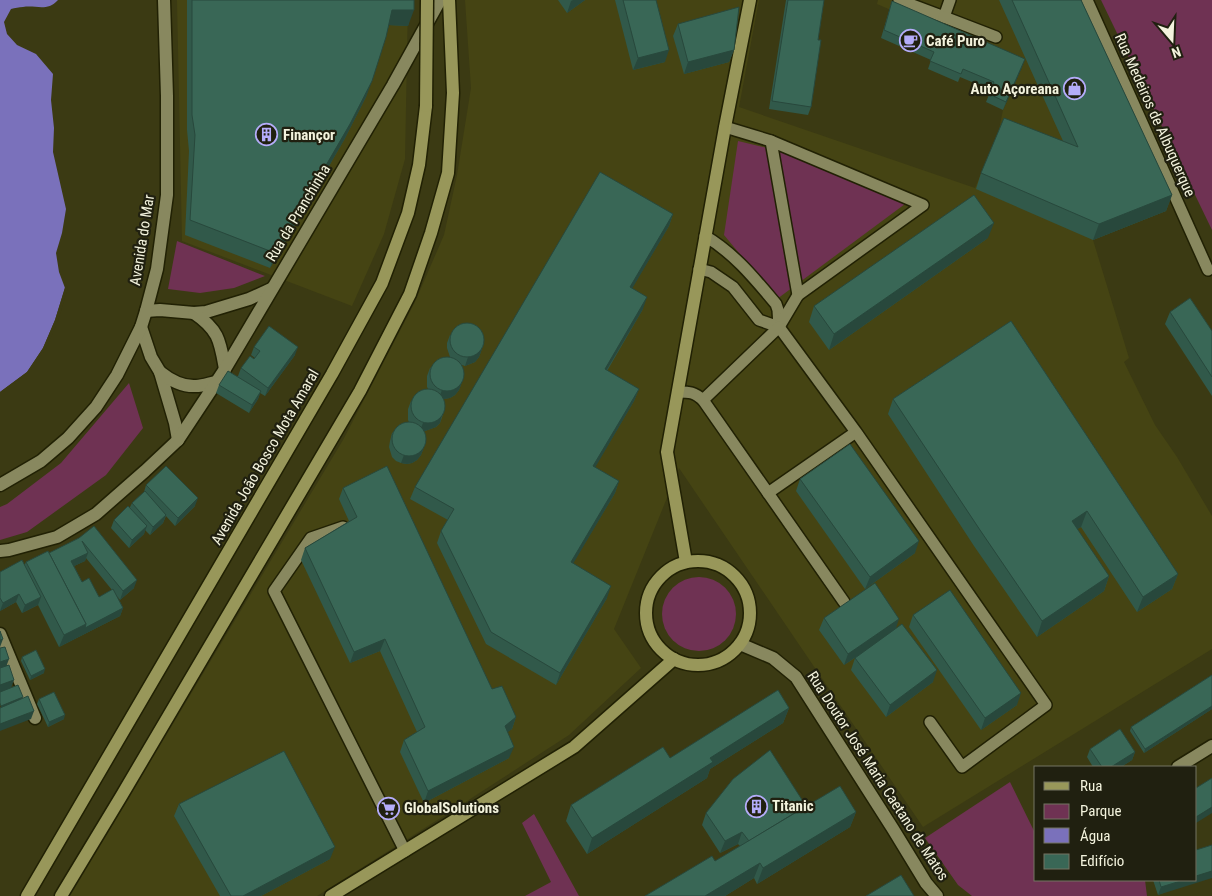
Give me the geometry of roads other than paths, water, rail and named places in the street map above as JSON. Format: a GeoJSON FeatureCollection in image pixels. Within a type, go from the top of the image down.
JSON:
{"type":"FeatureCollection","features":[{"type":"Feature","properties":{"kind":"main road","name":"Avenida João Bosco Mota Amaral"},"geometry":{"type":"LineString","coordinates":[[27,896],[312,409],[382,282],[408,213],[419,165],[426,106],[427,0]]}},
{"type":"Feature","properties":{"kind":"main road"},"geometry":{"type":"LineString","coordinates":[[61,896],[360,390],[410,294],[431,233],[448,173],[453,93],[449,0]]}},
{"type":"Feature","properties":{"kind":"main road"},"geometry":{"type":"LineString","coordinates":[[686,562],[667,452],[725,127],[750,0]]}},
{"type":"Feature","properties":{"kind":"main road"},"geometry":{"type":"LineString","coordinates":[[686,562],[711,562],[728,570],[740,582],[748,597],[750,615],[748,628],[740,644],[723,658],[706,665],[691,665],[666,654],[653,641],[646,620],[646,602],[658,579],[669,569],[686,562]]}},
{"type":"Feature","properties":{"kind":"main road"},"geometry":{"type":"LineString","coordinates":[[332,896],[574,746],[674,659]]}},
{"type":"Feature","properties":{"kind":"street","name":"Avenida do Mar"},"geometry":{"type":"LineString","coordinates":[[0,485],[41,461],[68,438],[96,407],[117,375],[141,327],[158,269],[166,195],[167,96],[164,0]]}},
{"type":"Feature","properties":{"kind":"street","name":"Rua da Pranchinha"},"geometry":{"type":"LineString","coordinates":[[0,551],[57,537],[96,514],[178,440],[225,369],[393,85],[440,0]]}},
{"type":"Feature","properties":{"kind":"street"},"geometry":{"type":"LineString","coordinates":[[146,311],[160,310],[194,314],[206,312],[249,299],[271,289]]}},
{"type":"Feature","properties":{"kind":"street"},"geometry":{"type":"LineString","coordinates":[[194,314],[214,330],[225,369]]}},
{"type":"Feature","properties":{"kind":"street"},"geometry":{"type":"LineString","coordinates":[[141,327],[150,357],[160,372],[169,380],[197,386],[216,382]]}},
{"type":"Feature","properties":{"kind":"street"},"geometry":{"type":"LineString","coordinates":[[160,372],[178,440]]}},
{"type":"Feature","properties":{"kind":"street"},"geometry":{"type":"LineString","coordinates":[[0,634],[35,718]]}},
{"type":"Feature","properties":{"kind":"street","name":"Rua Doutor José Maria Caetano de Matos"},"geometry":{"type":"LineString","coordinates":[[740,644],[773,658],[796,677],[926,882],[937,896]]}},
{"type":"Feature","properties":{"kind":"street"},"geometry":{"type":"LineString","coordinates":[[1180,766],[1212,746]]}},
{"type":"Feature","properties":{"kind":"lane"},"geometry":{"type":"LineString","coordinates":[[899,0],[996,37]]}},
{"type":"Feature","properties":{"kind":"lane"},"geometry":{"type":"LineString","coordinates":[[944,18],[950,0]]}},
{"type":"Feature","properties":{"kind":"lane","name":"Rua Medeiros de Albuquerque"},"geometry":{"type":"LineString","coordinates":[[1087,0],[1208,270]]}},
{"type":"Feature","properties":{"kind":"lane"},"geometry":{"type":"LineString","coordinates":[[703,400],[779,327],[798,295],[923,204],[771,141],[725,127]]}},
{"type":"Feature","properties":{"kind":"lane"},"geometry":{"type":"LineString","coordinates":[[771,141],[798,295]]}},
{"type":"Feature","properties":{"kind":"lane"},"geometry":{"type":"LineString","coordinates":[[706,236],[716,242],[741,264],[776,304],[779,327],[856,432],[1046,705],[962,767],[930,722]]}},
{"type":"Feature","properties":{"kind":"lane"},"geometry":{"type":"LineString","coordinates":[[699,269],[712,272],[733,287],[759,320],[779,327]]}},
{"type":"Feature","properties":{"kind":"lane"},"geometry":{"type":"LineString","coordinates":[[678,392],[690,392],[703,400],[844,602]]}},
{"type":"Feature","properties":{"kind":"lane"},"geometry":{"type":"LineString","coordinates":[[768,494],[856,432]]}},
{"type":"Feature","properties":{"kind":"lane"},"geometry":{"type":"LineString","coordinates":[[343,528],[311,538],[274,591],[405,851]]}},
{"type":"Feature","properties":{"kind":"water"},"geometry":{"type":"Polygon","coordinates":[[[0,0],[58,0],[46,7],[18,7],[11,9],[4,22],[7,34],[17,45],[36,54],[53,74],[51,100],[54,128],[53,152],[66,209],[56,253],[59,272],[65,288],[55,320],[43,348],[27,372],[0,392],[0,0]]]}},
{"type":"Feature","properties":{"kind":"place","name":"Café Puro"},"geometry":{"type":"Point","coordinates":[910,41]}},
{"type":"Feature","properties":{"kind":"place","name":"Auto Açoreana"},"geometry":{"type":"Point","coordinates":[1075,89]}},
{"type":"Feature","properties":{"kind":"place","name":"Finançor"},"geometry":{"type":"Point","coordinates":[267,135]}},
{"type":"Feature","properties":{"kind":"place","name":"Titanic"},"geometry":{"type":"Point","coordinates":[756,806]}},
{"type":"Feature","properties":{"kind":"place","name":"GlobalSolutions"},"geometry":{"type":"Point","coordinates":[388,808]}}]}
